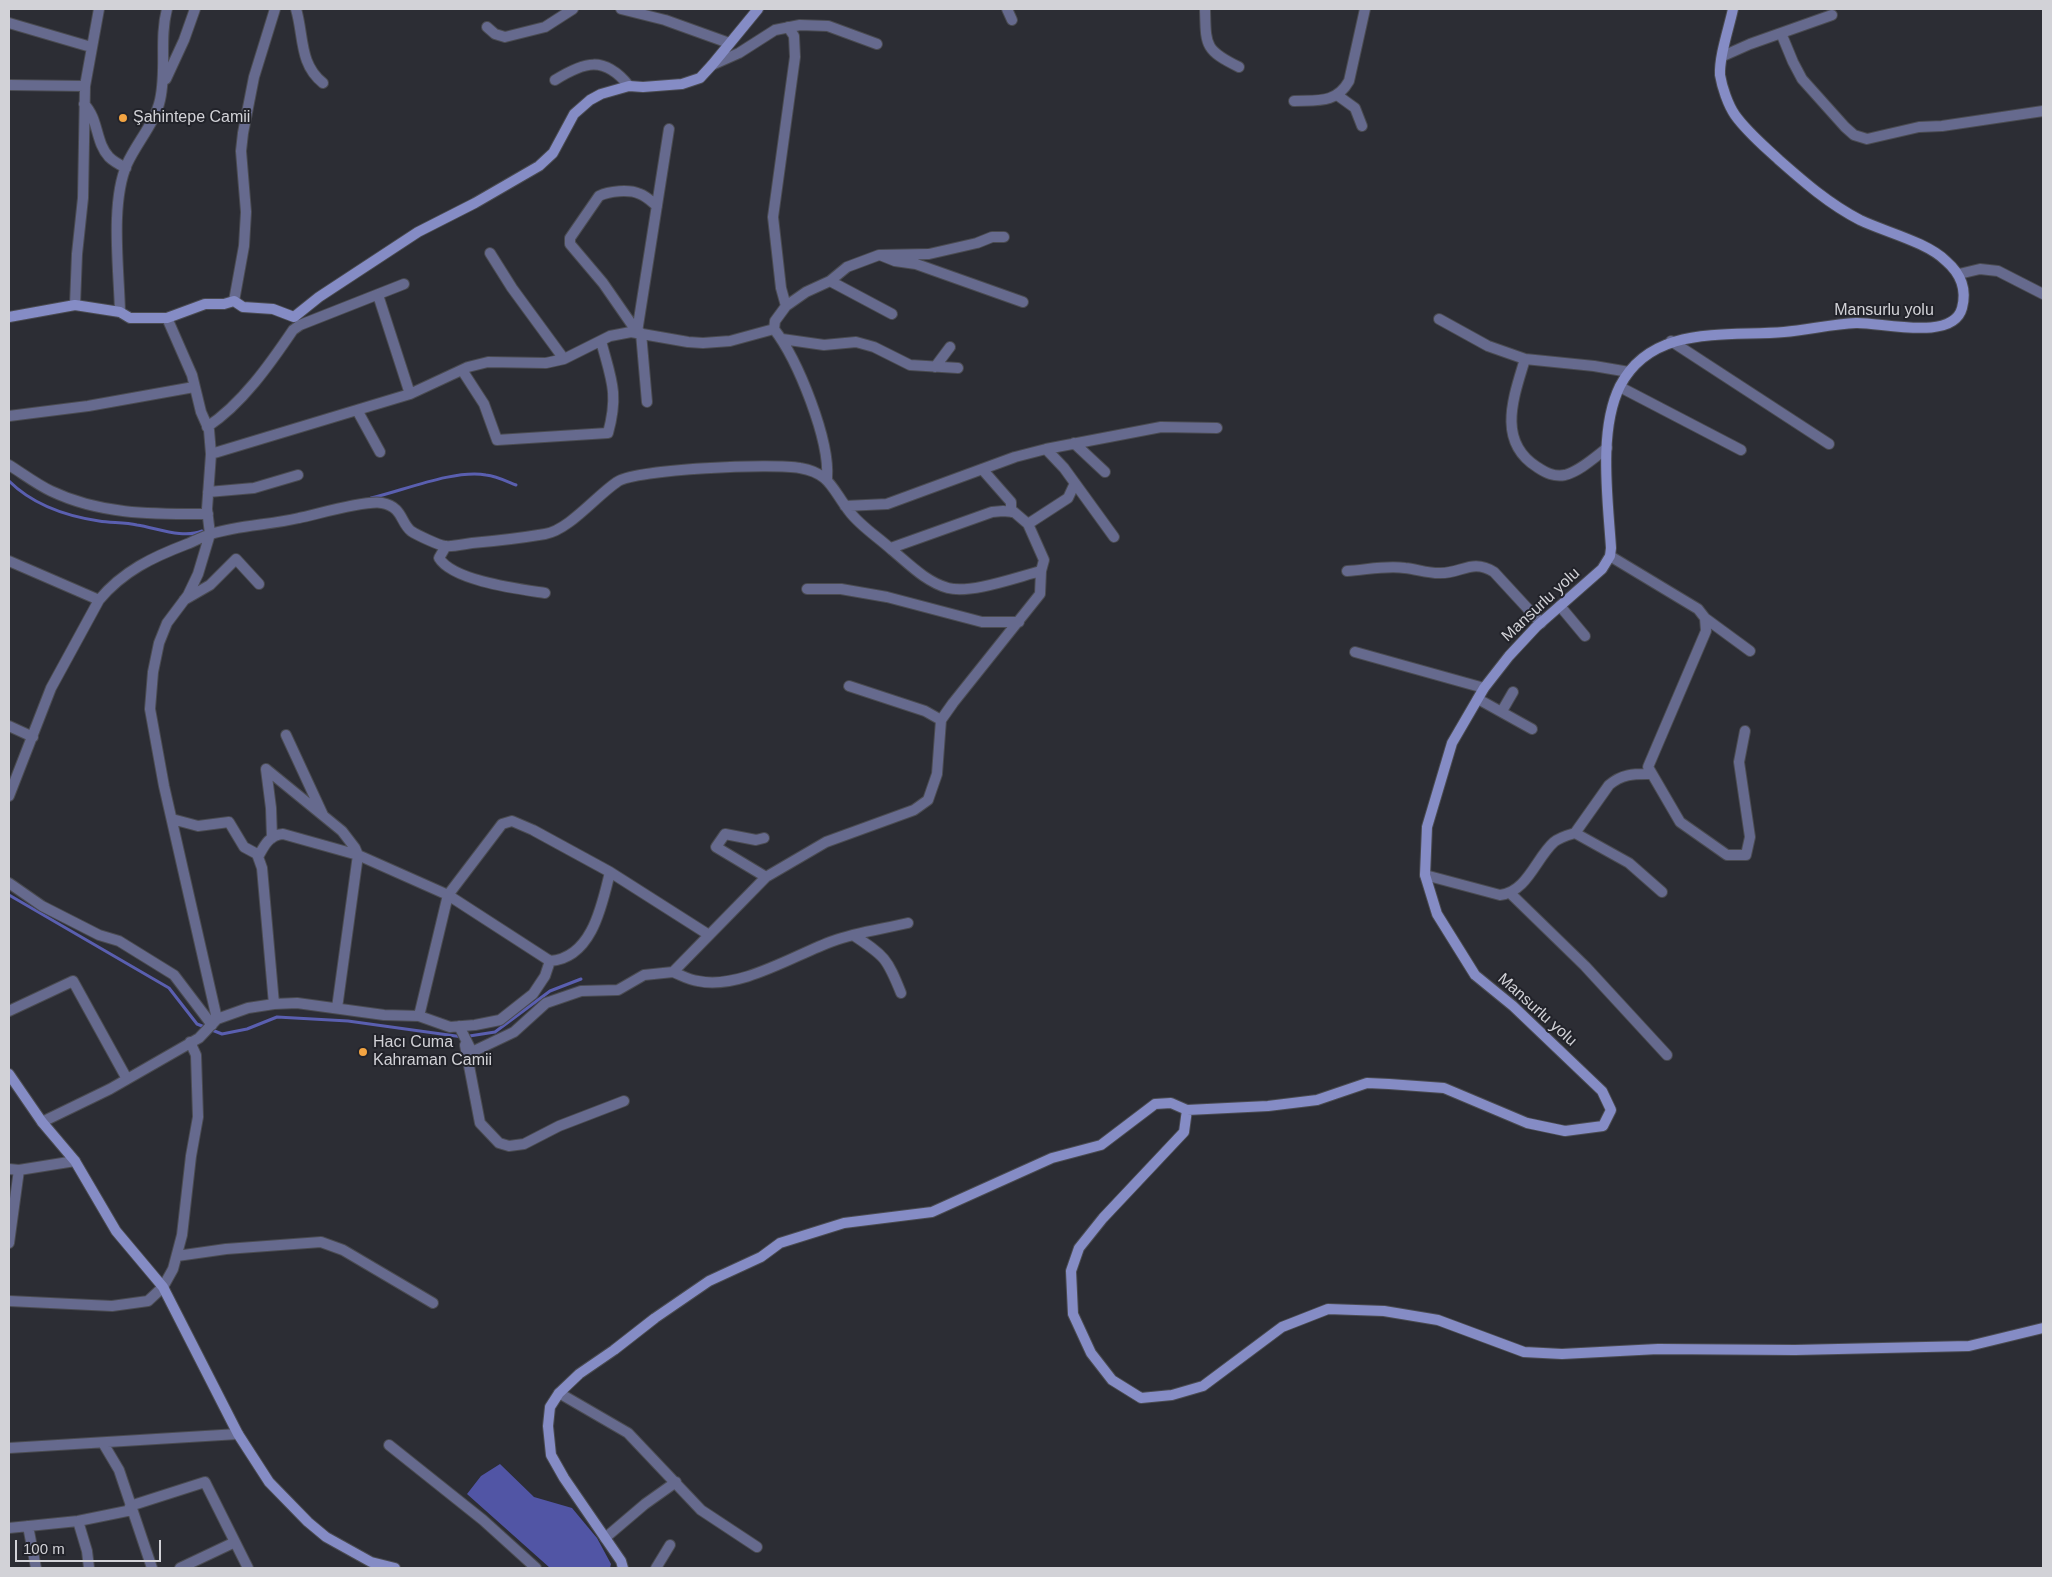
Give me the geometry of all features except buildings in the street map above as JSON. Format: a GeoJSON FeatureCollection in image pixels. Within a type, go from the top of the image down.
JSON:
{"type":"FeatureCollection","features":[{"type":"Feature","properties":{"kind":"street"},"geometry":{"type":"LineString","coordinates":[[75,305],[77,254],[83,198],[85,86],[99,9]]}},
{"type":"Feature","properties":{"kind":"street"},"geometry":{"type":"LineString","coordinates":[[163,85],[162,37],[167,9]]}},
{"type":"Feature","properties":{"kind":"street"},"geometry":{"type":"LineString","coordinates":[[120,312],[117,226],[120,192],[126,168],[152,120],[159,103],[163,85],[184,40],[194,9]]}},
{"type":"Feature","properties":{"kind":"street"},"geometry":{"type":"LineString","coordinates":[[234,301],[245,238],[246,192],[241,151],[243,133],[252,98],[254,77],[275,9]]}},
{"type":"Feature","properties":{"kind":"street"},"geometry":{"type":"LineString","coordinates":[[296,9],[306,64],[316,77],[323,82]]}},
{"type":"Feature","properties":{"kind":"street"},"geometry":{"type":"LineString","coordinates":[[487,27],[495,34],[505,37],[545,27],[573,9]]}},
{"type":"Feature","properties":{"kind":"street"},"geometry":{"type":"LineString","coordinates":[[624,9],[665,20],[729,44]]}},
{"type":"Feature","properties":{"kind":"street"},"geometry":{"type":"LineString","coordinates":[[208,427],[219,419],[256,382],[293,330],[297,321],[319,296],[418,232],[475,203],[539,166],[553,153],[574,114],[582,106],[601,94],[628,86],[643,87],[682,84],[700,78],[758,9]]}},
{"type":"Feature","properties":{"kind":"street"},"geometry":{"type":"LineString","coordinates":[[1007,9],[1012,20]]}},
{"type":"Feature","properties":{"kind":"street"},"geometry":{"type":"LineString","coordinates":[[1205,9],[1205,31],[1209,45],[1222,59],[1239,67]]}},
{"type":"Feature","properties":{"kind":"street"},"geometry":{"type":"LineString","coordinates":[[1294,101],[1327,99],[1337,95],[1344,89],[1349,81],[1365,9]]}},
{"type":"Feature","properties":{"kind":"street"},"geometry":{"type":"LineString","coordinates":[[1733,9],[1720,74],[1734,114],[1763,145],[1816,192],[1860,220],[1920,245],[1945,259],[1959,274],[1980,269],[1998,271],[2043,294]]}},
{"type":"Feature","properties":{"kind":"street"},"geometry":{"type":"LineString","coordinates":[[1723,56],[1832,15]]}},
{"type":"Feature","properties":{"kind":"street"},"geometry":{"type":"LineString","coordinates":[[9,23],[91,47]]}},
{"type":"Feature","properties":{"kind":"street"},"geometry":{"type":"LineString","coordinates":[[712,65],[739,52],[775,30],[800,25],[828,26],[877,44]]}},
{"type":"Feature","properties":{"kind":"street"},"geometry":{"type":"LineString","coordinates":[[786,306],[781,288],[773,217],[780,153],[795,57],[794,36],[788,27]]}},
{"type":"Feature","properties":{"kind":"street"},"geometry":{"type":"LineString","coordinates":[[1782,33],[1802,80],[1845,127],[1860,137],[1868,139],[1919,127],[1942,126],[2043,111]]}},
{"type":"Feature","properties":{"kind":"street"},"geometry":{"type":"LineString","coordinates":[[555,80],[575,68],[588,64],[612,70],[619,74],[628,86]]}},
{"type":"Feature","properties":{"kind":"street"},"geometry":{"type":"LineString","coordinates":[[9,85],[85,86]]}},
{"type":"Feature","properties":{"kind":"street"},"geometry":{"type":"LineString","coordinates":[[1337,95],[1355,108],[1362,126]]}},
{"type":"Feature","properties":{"kind":"street"},"geometry":{"type":"LineString","coordinates":[[84,104],[94,118],[98,136],[106,152],[110,158],[126,168]]}},
{"type":"Feature","properties":{"kind":"street"},"geometry":{"type":"LineString","coordinates":[[647,402],[639,332],[669,129]]}},
{"type":"Feature","properties":{"kind":"street"},"geometry":{"type":"LineString","coordinates":[[639,332],[603,283],[570,244],[570,238],[599,196],[604,194],[633,192],[641,194],[657,206]]}},
{"type":"Feature","properties":{"kind":"street"},"geometry":{"type":"LineString","coordinates":[[827,478],[828,463],[822,433],[782,339],[774,329],[775,321],[786,306],[806,292],[830,281],[846,268],[879,255],[929,254],[977,243],[992,236],[1004,237]]}},
{"type":"Feature","properties":{"kind":"street"},"geometry":{"type":"LineString","coordinates":[[490,253],[512,288],[564,359]]}},
{"type":"Feature","properties":{"kind":"street"},"geometry":{"type":"LineString","coordinates":[[879,255],[895,261],[916,264],[1023,302]]}},
{"type":"Feature","properties":{"kind":"street","name":"Mansurlu yolu"},"geometry":{"type":"LineString","coordinates":[[1187,1110],[1268,1106],[1317,1100],[1367,1083],[1444,1088],[1527,1123],[1565,1132],[1602,1126],[1611,1110],[1602,1091],[1513,1006],[1475,975],[1437,914],[1425,875],[1427,827],[1452,743],[1484,688],[1509,656],[1541,623],[1602,569],[1610,556],[1606,459],[1611,412],[1620,387],[1629,372],[1641,360],[1671,341],[1691,336],[1784,332],[1854,324],[1874,324],[1920,329],[1935,328],[1948,324],[1957,318],[1962,309],[1964,288],[1959,274]]}},
{"type":"Feature","properties":{"kind":"street"},"geometry":{"type":"LineString","coordinates":[[830,281],[892,314]]}},
{"type":"Feature","properties":{"kind":"street"},"geometry":{"type":"LineString","coordinates":[[234,301],[243,307],[273,309],[297,321],[378,295],[404,284]]}},
{"type":"Feature","properties":{"kind":"street"},"geometry":{"type":"LineString","coordinates":[[378,295],[410,394]]}},
{"type":"Feature","properties":{"kind":"street"},"geometry":{"type":"LineString","coordinates":[[9,317],[75,305],[120,312],[130,318],[167,318],[205,304],[224,304],[234,301]]}},
{"type":"Feature","properties":{"kind":"street"},"geometry":{"type":"LineString","coordinates":[[167,318],[192,375],[201,412],[208,427],[211,454],[208,492],[210,534],[198,574],[184,600],[167,623],[159,643],[153,672],[150,708],[211,1025]]}},
{"type":"Feature","properties":{"kind":"street"},"geometry":{"type":"LineString","coordinates":[[1439,319],[1488,346],[1525,359],[1594,366],[1629,372]]}},
{"type":"Feature","properties":{"kind":"street"},"geometry":{"type":"LineString","coordinates":[[211,454],[410,394],[462,370],[488,362],[546,363],[564,359],[610,336],[639,332],[657,337],[703,343],[730,341],[774,329]]}},
{"type":"Feature","properties":{"kind":"street"},"geometry":{"type":"LineString","coordinates":[[782,339],[824,345],[856,342],[874,348],[910,365],[958,368]]}},
{"type":"Feature","properties":{"kind":"street"},"geometry":{"type":"LineString","coordinates":[[462,370],[484,404],[497,440],[608,433],[614,412],[614,389],[601,341]]}},
{"type":"Feature","properties":{"kind":"street"},"geometry":{"type":"LineString","coordinates":[[1671,341],[1829,444]]}},
{"type":"Feature","properties":{"kind":"street"},"geometry":{"type":"LineString","coordinates":[[936,367],[950,347]]}},
{"type":"Feature","properties":{"kind":"street"},"geometry":{"type":"LineString","coordinates":[[1525,359],[1512,402],[1510,428],[1517,445],[1526,458],[1546,474],[1556,476],[1578,469],[1607,448]]}},
{"type":"Feature","properties":{"kind":"street"},"geometry":{"type":"LineString","coordinates":[[9,416],[88,406],[194,387]]}},
{"type":"Feature","properties":{"kind":"street"},"geometry":{"type":"LineString","coordinates":[[1620,387],[1741,450]]}},
{"type":"Feature","properties":{"kind":"street"},"geometry":{"type":"LineString","coordinates":[[357,410],[380,452]]}},
{"type":"Feature","properties":{"kind":"street"},"geometry":{"type":"LineString","coordinates":[[845,506],[887,504],[982,469],[1046,449],[1074,443],[1161,427],[1217,428]]}},
{"type":"Feature","properties":{"kind":"street"},"geometry":{"type":"LineString","coordinates":[[1074,443],[1105,472]]}},
{"type":"Feature","properties":{"kind":"street"},"geometry":{"type":"LineString","coordinates":[[1046,449],[1064,468],[1114,537]]}},
{"type":"Feature","properties":{"kind":"street"},"geometry":{"type":"LineString","coordinates":[[9,465],[50,491],[88,504],[129,513],[208,514]]}},
{"type":"Feature","properties":{"kind":"street"},"geometry":{"type":"LineString","coordinates":[[9,796],[51,688],[99,600],[124,575],[154,556],[210,534],[280,523],[343,508],[380,502],[400,513],[410,530],[446,546],[550,533],[568,525],[579,513],[617,482],[626,477],[662,472],[782,465],[812,471],[827,478],[855,518],[924,576],[951,589],[970,589],[1041,571]]}},
{"type":"Feature","properties":{"kind":"street"},"geometry":{"type":"LineString","coordinates":[[982,469],[1011,502],[1011,512]]}},
{"type":"Feature","properties":{"kind":"street"},"geometry":{"type":"LineString","coordinates":[[208,492],[254,488],[298,475]]}},
{"type":"Feature","properties":{"kind":"street"},"geometry":{"type":"LineString","coordinates":[[1028,524],[1068,498],[1075,483]]}},
{"type":"Feature","properties":{"kind":"street"},"geometry":{"type":"LineString","coordinates":[[673,972],[766,877],[826,842],[914,810],[928,800],[937,774],[941,720],[953,702],[1040,594],[1041,571],[1044,560],[1028,524],[1021,517],[1011,512],[992,512],[891,548]]}},
{"type":"Feature","properties":{"kind":"street"},"geometry":{"type":"LineString","coordinates":[[446,546],[439,558],[443,565],[480,581],[545,593]]}},
{"type":"Feature","properties":{"kind":"street"},"geometry":{"type":"LineString","coordinates":[[1610,556],[1698,609],[1705,618],[1750,651]]}},
{"type":"Feature","properties":{"kind":"street"},"geometry":{"type":"LineString","coordinates":[[184,600],[210,585],[236,560],[259,584]]}},
{"type":"Feature","properties":{"kind":"street"},"geometry":{"type":"LineString","coordinates":[[9,561],[99,600]]}},
{"type":"Feature","properties":{"kind":"street"},"geometry":{"type":"LineString","coordinates":[[1347,571],[1398,567],[1441,574],[1469,566],[1487,568],[1494,572],[1541,623]]}},
{"type":"Feature","properties":{"kind":"street"},"geometry":{"type":"LineString","coordinates":[[807,589],[841,589],[887,597],[982,622],[1019,622]]}},
{"type":"Feature","properties":{"kind":"street"},"geometry":{"type":"LineString","coordinates":[[1560,606],[1585,636]]}},
{"type":"Feature","properties":{"kind":"street"},"geometry":{"type":"LineString","coordinates":[[1705,618],[1706,631],[1648,767],[1680,822],[1727,855],[1746,855],[1750,837],[1742,793],[1739,762],[1745,731]]}},
{"type":"Feature","properties":{"kind":"street"},"geometry":{"type":"LineString","coordinates":[[1355,652],[1484,688]]}},
{"type":"Feature","properties":{"kind":"street"},"geometry":{"type":"LineString","coordinates":[[849,686],[925,711],[941,720]]}},
{"type":"Feature","properties":{"kind":"street"},"geometry":{"type":"LineString","coordinates":[[1502,711],[1513,692]]}},
{"type":"Feature","properties":{"kind":"street"},"geometry":{"type":"LineString","coordinates":[[1478,699],[1532,729]]}},
{"type":"Feature","properties":{"kind":"street"},"geometry":{"type":"LineString","coordinates":[[9,726],[33,737]]}},
{"type":"Feature","properties":{"kind":"street"},"geometry":{"type":"LineString","coordinates":[[286,735],[323,816]]}},
{"type":"Feature","properties":{"kind":"street"},"geometry":{"type":"LineString","coordinates":[[272,838],[271,808],[266,769],[346,836],[356,848],[358,855],[337,1008]]}},
{"type":"Feature","properties":{"kind":"street"},"geometry":{"type":"LineString","coordinates":[[1575,833],[1616,779],[1624,775],[1652,774]]}},
{"type":"Feature","properties":{"kind":"street"},"geometry":{"type":"LineString","coordinates":[[172,819],[198,826],[229,822],[244,847],[257,854],[262,868],[274,1004]]}},
{"type":"Feature","properties":{"kind":"street"},"geometry":{"type":"LineString","coordinates":[[419,1016],[448,895],[498,828],[507,822],[533,830],[610,872],[709,935]]}},
{"type":"Feature","properties":{"kind":"street"},"geometry":{"type":"LineString","coordinates":[[1425,875],[1500,895],[1510,893],[1520,885],[1553,843],[1565,835],[1575,833],[1629,863],[1662,892]]}},
{"type":"Feature","properties":{"kind":"street"},"geometry":{"type":"LineString","coordinates":[[258,857],[277,834],[283,834],[358,855],[448,895],[550,961],[560,960],[579,950],[587,939],[604,895],[610,872]]}},
{"type":"Feature","properties":{"kind":"street"},"geometry":{"type":"LineString","coordinates":[[764,838],[756,840],[725,834],[716,847],[766,877]]}},
{"type":"Feature","properties":{"kind":"street"},"geometry":{"type":"LineString","coordinates":[[9,883],[42,906],[99,935],[119,941],[174,975],[211,1025]]}},
{"type":"Feature","properties":{"kind":"street"},"geometry":{"type":"LineString","coordinates":[[1510,893],[1586,966],[1667,1055]]}},
{"type":"Feature","properties":{"kind":"street"},"geometry":{"type":"LineString","coordinates":[[463,1037],[472,1052],[514,1032],[546,1003],[581,991],[618,990],[644,975],[673,972],[697,981],[711,983],[726,981],[746,976],[834,940],[908,923]]}},
{"type":"Feature","properties":{"kind":"street"},"geometry":{"type":"LineString","coordinates":[[853,935],[883,956],[892,969],[901,993]]}},
{"type":"Feature","properties":{"kind":"street"},"geometry":{"type":"LineString","coordinates":[[42,1122],[127,1079],[199,1038],[211,1025],[248,1008],[297,1003],[384,1016],[419,1016],[450,1027],[500,1020],[534,994],[545,976],[550,961]]}},
{"type":"Feature","properties":{"kind":"street"},"geometry":{"type":"LineString","coordinates":[[9,1011],[73,981],[127,1079]]}},
{"type":"Feature","properties":{"kind":"street"},"geometry":{"type":"LineString","coordinates":[[459,1026],[463,1037],[480,1123],[499,1143],[509,1146],[524,1144],[559,1126],[624,1101]]}},
{"type":"Feature","properties":{"kind":"street"},"geometry":{"type":"LineString","coordinates":[[9,1301],[112,1306],[148,1301],[163,1287],[173,1268],[182,1235],[191,1156],[198,1117],[196,1055],[190,1042]]}},
{"type":"Feature","properties":{"kind":"street"},"geometry":{"type":"LineString","coordinates":[[10,1076],[42,1122],[75,1161],[116,1231],[163,1287],[238,1434],[269,1482],[308,1522],[326,1537],[371,1562],[395,1568]]}},
{"type":"Feature","properties":{"kind":"street"},"geometry":{"type":"LineString","coordinates":[[624,1568],[606,1538],[564,1478],[551,1455],[548,1426],[550,1407],[559,1393],[579,1374],[678,1302],[709,1282],[761,1257],[780,1243],[844,1223],[932,1212],[1052,1158],[1101,1145],[1155,1104],[1171,1103],[1187,1110],[1184,1132],[1102,1218],[1079,1248],[1071,1271],[1073,1314],[1091,1353],[1112,1380],[1141,1398],[1172,1395],[1203,1386],[1282,1327],[1328,1309],[1384,1311],[1438,1320],[1524,1352],[1553,1353],[1658,1348],[1795,1350],[1969,1346],[2043,1328]]}},
{"type":"Feature","properties":{"kind":"street"},"geometry":{"type":"LineString","coordinates":[[9,1243],[14,1170],[75,1161]]}},
{"type":"Feature","properties":{"kind":"street"},"geometry":{"type":"LineString","coordinates":[[177,1256],[226,1249],[321,1242],[343,1250],[433,1303]]}},
{"type":"Feature","properties":{"kind":"street"},"geometry":{"type":"LineString","coordinates":[[559,1393],[628,1433],[701,1510],[756,1547]]}},
{"type":"Feature","properties":{"kind":"street"},"geometry":{"type":"LineString","coordinates":[[9,1448],[238,1434]]}},
{"type":"Feature","properties":{"kind":"street"},"geometry":{"type":"LineString","coordinates":[[104,1443],[119,1470],[152,1568]]}},
{"type":"Feature","properties":{"kind":"street"},"geometry":{"type":"LineString","coordinates":[[389,1445],[483,1520],[536,1568]]}},
{"type":"Feature","properties":{"kind":"street"},"geometry":{"type":"LineString","coordinates":[[9,1528],[78,1521],[131,1508],[205,1482],[248,1568]]}},
{"type":"Feature","properties":{"kind":"street"},"geometry":{"type":"LineString","coordinates":[[606,1538],[645,1504],[676,1482]]}},
{"type":"Feature","properties":{"kind":"street"},"geometry":{"type":"LineString","coordinates":[[78,1521],[87,1551],[89,1568]]}},
{"type":"Feature","properties":{"kind":"street"},"geometry":{"type":"LineString","coordinates":[[28,1526],[36,1568]]}},
{"type":"Feature","properties":{"kind":"street"},"geometry":{"type":"LineString","coordinates":[[180,1568],[235,1542]]}},
{"type":"Feature","properties":{"kind":"street"},"geometry":{"type":"LineString","coordinates":[[656,1568],[670,1545]]}},
{"type":"Feature","properties":{"kind":"shaded area"},"geometry":{"type":"Polygon","coordinates":[[[500,1464],[534,1497],[572,1508],[597,1538],[611,1564],[610,1568],[550,1568],[467,1494],[481,1476],[500,1464]]]}},
{"type":"Feature","properties":{"kind":"waterway"},"geometry":{"type":"LineString","coordinates":[[371,498],[459,475],[490,476],[516,485]]}},
{"type":"Feature","properties":{"kind":"waterway"},"geometry":{"type":"LineString","coordinates":[[9,481],[39,503],[74,516],[178,533],[187,534],[202,531]]}},
{"type":"Feature","properties":{"kind":"waterway"},"geometry":{"type":"LineString","coordinates":[[9,895],[169,988],[197,1024],[222,1034],[247,1029],[277,1017],[348,1021],[463,1037],[495,1032],[550,991],[581,979]]}},
{"type":"Feature","properties":{"kind":"place","name":"Şahintepe Camii"},"geometry":{"type":"Point","coordinates":[123,118]}},
{"type":"Feature","properties":{"kind":"place","name":"Hacı Cuma Kahraman Camii"},"geometry":{"type":"Point","coordinates":[363,1052]}}]}
